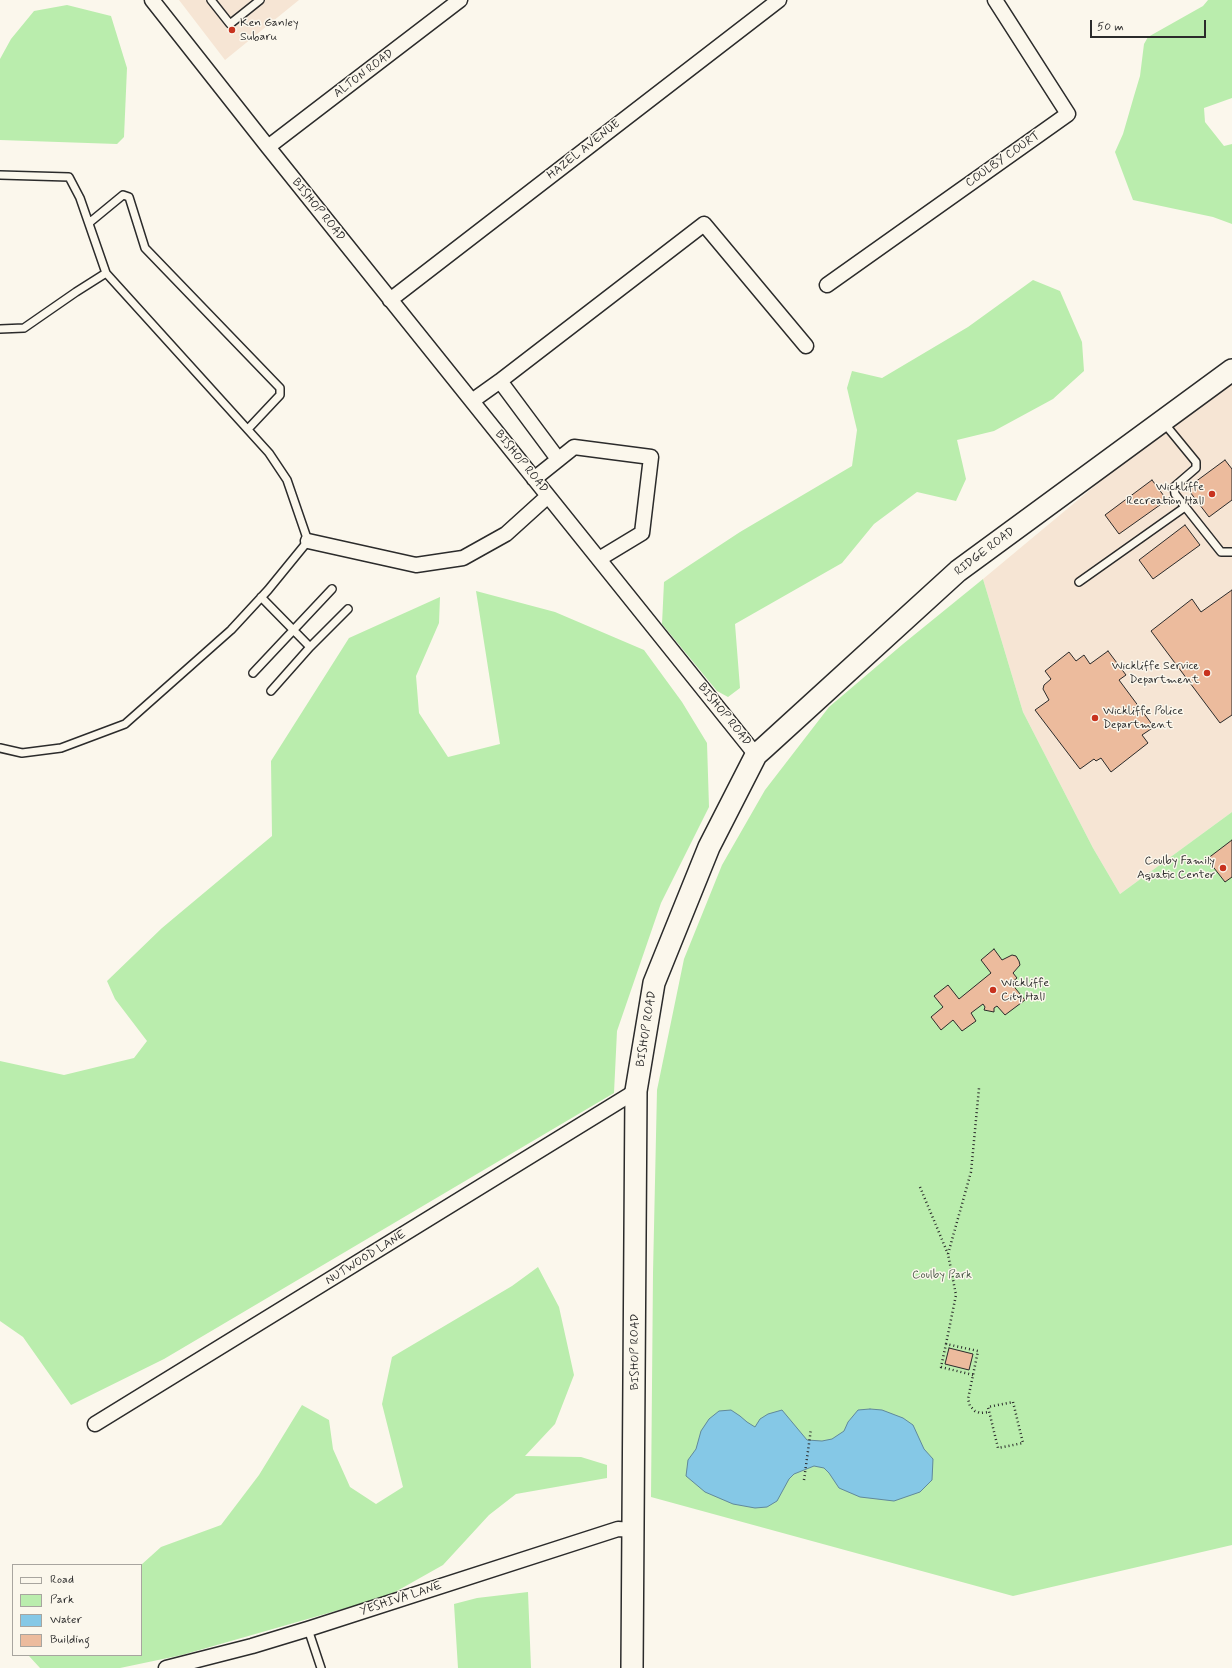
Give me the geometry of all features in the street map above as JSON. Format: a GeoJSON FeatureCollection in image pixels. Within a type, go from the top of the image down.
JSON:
{"type":"FeatureCollection","features":[{"type":"Feature","properties":{"kind":"main road","name":"RIDGE ROAD"},"geometry":{"type":"LineString","coordinates":[[756,755],[958,571],[1232,370]]}},
{"type":"Feature","properties":{"kind":"main road","name":"BISHOP ROAD"},"geometry":{"type":"LineString","coordinates":[[632,1668],[636,1091],[654,983],[709,847],[756,755]]}},
{"type":"Feature","properties":{"kind":"street","name":"BISHOP ROAD"},"geometry":{"type":"LineString","coordinates":[[152,0],[390,300],[756,755]]}},
{"type":"Feature","properties":{"kind":"street","name":"ALTON ROAD"},"geometry":{"type":"LineString","coordinates":[[268,147],[460,0]]}},
{"type":"Feature","properties":{"kind":"street","name":"HAZEL AVENUE"},"geometry":{"type":"LineString","coordinates":[[390,300],[779,0]]}},
{"type":"Feature","properties":{"kind":"street","name":"COULBY COURT"},"geometry":{"type":"LineString","coordinates":[[828,285],[1068,114],[995,0]]}},
{"type":"Feature","properties":{"kind":"street"},"geometry":{"type":"LineString","coordinates":[[472,401],[704,224],[806,346]]}},
{"type":"Feature","properties":{"kind":"street"},"geometry":{"type":"LineString","coordinates":[[500,381],[558,459]]}},
{"type":"Feature","properties":{"kind":"street"},"geometry":{"type":"LineString","coordinates":[[534,479],[574,447],[651,458],[642,533],[599,559]]}},
{"type":"Feature","properties":{"kind":"street"},"geometry":{"type":"LineString","coordinates":[[308,541],[416,565],[462,558],[506,534],[548,496]]}},
{"type":"Feature","properties":{"kind":"street","name":"NUTWOOD LANE"},"geometry":{"type":"LineString","coordinates":[[95,1424],[636,1091]]}},
{"type":"Feature","properties":{"kind":"street","name":"YESHIVA LANE"},"geometry":{"type":"LineString","coordinates":[[166,1668],[252,1646],[308,1629],[618,1529],[634,1530]]}},
{"type":"Feature","properties":{"kind":"lane"},"geometry":{"type":"LineString","coordinates":[[211,0],[230,24],[260,0]]}},
{"type":"Feature","properties":{"kind":"lane"},"geometry":{"type":"LineString","coordinates":[[0,175],[69,178],[80,198],[106,273],[269,453],[287,480],[308,541],[231,630],[125,724],[61,748],[22,753],[0,748]]}},
{"type":"Feature","properties":{"kind":"lane"},"geometry":{"type":"LineString","coordinates":[[89,223],[124,194],[129,197],[145,248],[280,388],[280,394],[248,429]]}},
{"type":"Feature","properties":{"kind":"lane"},"geometry":{"type":"LineString","coordinates":[[0,329],[24,328],[106,273]]}},
{"type":"Feature","properties":{"kind":"lane"},"geometry":{"type":"LineString","coordinates":[[1162,421],[1196,462],[1196,468],[1174,487],[1175,494],[1220,552],[1232,552]]}},
{"type":"Feature","properties":{"kind":"lane"},"geometry":{"type":"LineString","coordinates":[[1079,582],[1185,507]]}},
{"type":"Feature","properties":{"kind":"lane"},"geometry":{"type":"LineString","coordinates":[[253,674],[332,589]]}},
{"type":"Feature","properties":{"kind":"lane"},"geometry":{"type":"LineString","coordinates":[[261,597],[310,647]]}},
{"type":"Feature","properties":{"kind":"lane"},"geometry":{"type":"LineString","coordinates":[[271,690],[310,647],[348,609]]}},
{"type":"Feature","properties":{"kind":"lane"},"geometry":{"type":"LineString","coordinates":[[308,1629],[321,1668]]}},
{"type":"Feature","properties":{"kind":"path"},"geometry":{"type":"LineString","coordinates":[[948,1254],[971,1172],[979,1088]]}},
{"type":"Feature","properties":{"kind":"path"},"geometry":{"type":"LineString","coordinates":[[920,1187],[948,1254],[956,1295],[941,1367],[973,1375]]}},
{"type":"Feature","properties":{"kind":"path"},"geometry":{"type":"LineString","coordinates":[[946,1344],[978,1351],[968,1399],[970,1406],[980,1413],[990,1412]]}},
{"type":"Feature","properties":{"kind":"path"},"geometry":{"type":"LineString","coordinates":[[1014,1402],[1023,1443],[998,1448],[990,1412],[988,1407],[1014,1402]]}},
{"type":"Feature","properties":{"kind":"path"},"geometry":{"type":"LineString","coordinates":[[804,1480],[811,1429]]}},
{"type":"Feature","properties":{"kind":"shaded area","name":"Ken Ganley Subaru"},"geometry":{"type":"Polygon","coordinates":[[[179,0],[299,0],[225,60],[179,0]]]}},
{"type":"Feature","properties":{"kind":"shaded area"},"geometry":{"type":"Polygon","coordinates":[[[1232,378],[1232,812],[1120,894],[1093,848],[1023,712],[983,579],[1156,435],[1232,378]]]}},
{"type":"Feature","properties":{"kind":"green space"},"geometry":{"type":"Polygon","coordinates":[[[1208,0],[1232,0],[1232,98],[1204,108],[1205,122],[1224,146],[1232,144],[1232,224],[1213,217],[1133,200],[1115,152],[1123,134],[1140,76],[1144,44],[1148,37],[1203,6],[1208,0]]]}},
{"type":"Feature","properties":{"kind":"green space"},"geometry":{"type":"Polygon","coordinates":[[[67,5],[111,16],[127,68],[124,137],[117,144],[0,140],[0,59],[11,39],[34,11],[67,5]]]}},
{"type":"Feature","properties":{"kind":"green space"},"geometry":{"type":"Polygon","coordinates":[[[1033,280],[1060,291],[1082,342],[1084,371],[1053,399],[994,431],[957,440],[966,479],[956,501],[917,492],[874,524],[842,563],[735,624],[740,688],[728,697],[717,691],[662,624],[664,582],[740,532],[852,466],[857,430],[847,388],[852,371],[882,378],[968,327],[1033,280]]]}},
{"type":"Feature","properties":{"kind":"green space","name":"Coulby Park"},"geometry":{"type":"Polygon","coordinates":[[[983,579],[1023,712],[1093,848],[1120,894],[1232,812],[1232,1545],[1013,1596],[651,1497],[653,1273],[657,1090],[684,959],[722,865],[765,790],[829,707],[983,579]]]}},
{"type":"Feature","properties":{"kind":"green space"},"geometry":{"type":"Polygon","coordinates":[[[476,591],[555,612],[644,650],[682,702],[707,743],[709,807],[661,903],[617,1031],[614,1093],[164,1359],[71,1405],[23,1337],[0,1321],[0,1061],[64,1075],[134,1058],[147,1041],[115,999],[107,981],[162,928],[272,836],[271,761],[349,638],[440,597],[439,623],[416,676],[419,713],[448,757],[500,744],[476,591]]]}},
{"type":"Feature","properties":{"kind":"green space"},"geometry":{"type":"Polygon","coordinates":[[[538,1267],[559,1307],[574,1375],[555,1424],[525,1456],[581,1457],[607,1465],[607,1478],[516,1494],[489,1515],[443,1565],[388,1596],[182,1655],[120,1668],[40,1668],[29,1656],[142,1656],[142,1564],[161,1547],[221,1525],[259,1475],[302,1405],[329,1420],[333,1449],[350,1487],[376,1504],[403,1487],[382,1404],[392,1357],[512,1286],[538,1267]]]}},
{"type":"Feature","properties":{"kind":"green space"},"geometry":{"type":"Polygon","coordinates":[[[528,1592],[531,1668],[458,1668],[454,1604],[477,1598],[528,1592]]]}},
{"type":"Feature","properties":{"kind":"water"},"geometry":{"type":"Polygon","coordinates":[[[731,1410],[755,1427],[760,1419],[768,1414],[782,1410],[807,1440],[822,1441],[832,1439],[844,1431],[848,1422],[858,1410],[882,1410],[903,1418],[913,1425],[924,1449],[933,1459],[932,1480],[920,1492],[894,1501],[860,1497],[839,1488],[824,1468],[814,1466],[794,1474],[789,1479],[777,1501],[767,1507],[755,1508],[733,1504],[705,1492],[686,1476],[688,1460],[696,1449],[701,1431],[709,1419],[719,1411],[731,1410]]]}},
{"type":"Feature","properties":{"kind":"building","name":"Wickliffe Recreation Hall"},"geometry":{"type":"Polygon","coordinates":[[[1225,460],[1232,469],[1232,500],[1209,517],[1187,488],[1225,460]]]}},
{"type":"Feature","properties":{"kind":"building"},"geometry":{"type":"Polygon","coordinates":[[[1152,480],[1167,500],[1119,534],[1105,515],[1152,480]]]}},
{"type":"Feature","properties":{"kind":"building"},"geometry":{"type":"Polygon","coordinates":[[[1185,525],[1200,545],[1153,579],[1139,560],[1185,525]]]}},
{"type":"Feature","properties":{"kind":"building","name":"Wickliffe Service Department"},"geometry":{"type":"Polygon","coordinates":[[[1232,590],[1232,715],[1220,723],[1151,631],[1192,599],[1201,612],[1232,590]]]}},
{"type":"Feature","properties":{"kind":"building","name":"Wickliffe Police Department"},"geometry":{"type":"Polygon","coordinates":[[[1108,651],[1126,675],[1119,680],[1154,727],[1142,735],[1148,743],[1111,772],[1101,758],[1096,761],[1094,759],[1080,769],[1035,710],[1049,700],[1043,689],[1044,685],[1051,679],[1045,671],[1069,652],[1076,661],[1084,655],[1090,664],[1108,651]]]}},
{"type":"Feature","properties":{"kind":"building","name":"Coulby Family Aquatic Center"},"geometry":{"type":"Polygon","coordinates":[[[1232,840],[1232,877],[1225,882],[1207,859],[1232,840]]]}},
{"type":"Feature","properties":{"kind":"building","name":"Wickliffe City Hall"},"geometry":{"type":"Polygon","coordinates":[[[994,949],[1002,960],[1012,955],[1016,956],[1020,965],[1013,973],[1017,978],[1011,983],[1025,1000],[1005,1015],[997,1006],[994,1008],[994,1012],[984,1010],[985,1007],[983,1004],[971,1013],[976,1021],[962,1031],[953,1020],[941,1030],[931,1017],[943,1007],[934,996],[948,985],[959,999],[991,973],[981,960],[994,949]]]}},
{"type":"Feature","properties":{"kind":"building"},"geometry":{"type":"Polygon","coordinates":[[[949,1348],[973,1354],[969,1370],[945,1364],[949,1348]]]}},
{"type":"Feature","properties":{"kind":"place","name":"Ken Ganley Subaru"},"geometry":{"type":"Point","coordinates":[232,30]}},
{"type":"Feature","properties":{"kind":"place","name":"Wickliffe Recreation Hall"},"geometry":{"type":"Point","coordinates":[1212,494]}},
{"type":"Feature","properties":{"kind":"place","name":"Wickliffe Service Department"},"geometry":{"type":"Point","coordinates":[1207,673]}},
{"type":"Feature","properties":{"kind":"place","name":"Wickliffe Police Department"},"geometry":{"type":"Point","coordinates":[1095,718]}},
{"type":"Feature","properties":{"kind":"place","name":"Coulby Family Aquatic Center"},"geometry":{"type":"Point","coordinates":[1223,868]}},
{"type":"Feature","properties":{"kind":"place","name":"Wickliffe City Hall"},"geometry":{"type":"Point","coordinates":[993,990]}}]}
